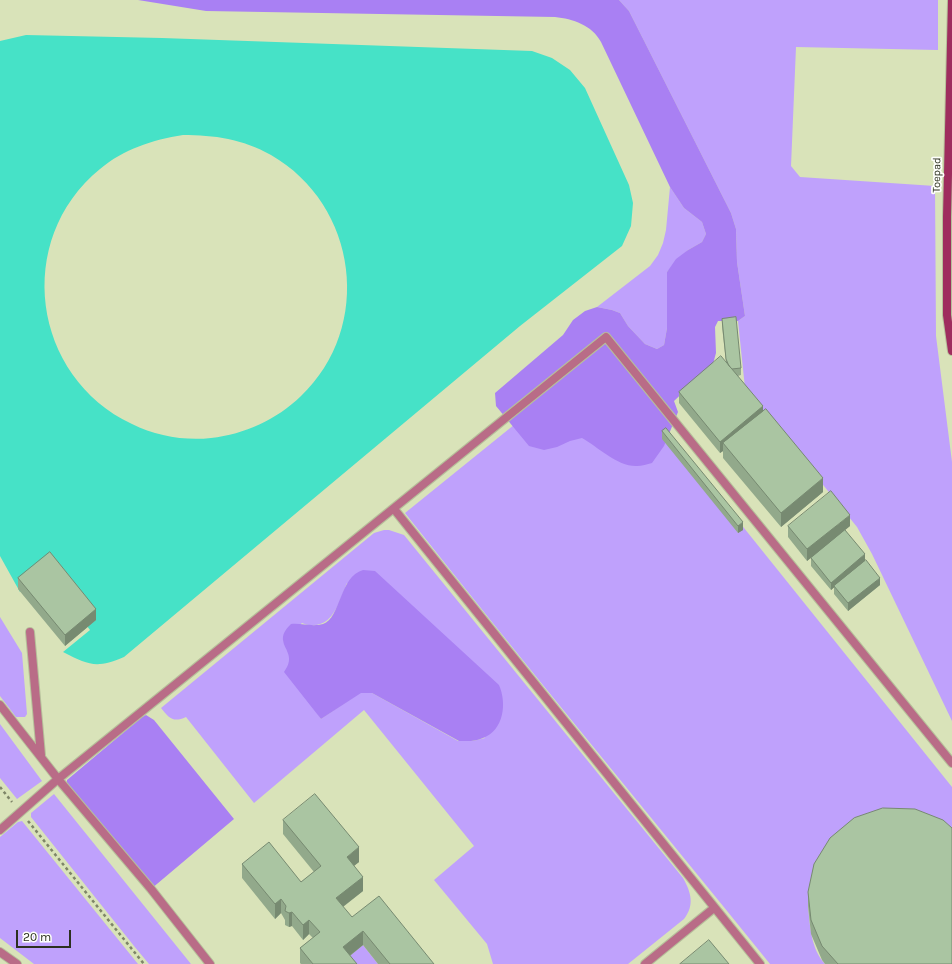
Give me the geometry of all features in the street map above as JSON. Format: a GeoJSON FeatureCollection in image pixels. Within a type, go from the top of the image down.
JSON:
{"type":"FeatureCollection","features":[{"type":"Feature","properties":{"kind":"street","name":"Toepad"},"geometry":{"type":"LineString","coordinates":[[952,0],[947,315],[952,350]]}},
{"type":"Feature","properties":{"kind":"street"},"geometry":{"type":"LineString","coordinates":[[0,830],[58,779],[606,338],[952,763]]}},
{"type":"Feature","properties":{"kind":"street"},"geometry":{"type":"LineString","coordinates":[[394,509],[760,964]]}},
{"type":"Feature","properties":{"kind":"street"},"geometry":{"type":"LineString","coordinates":[[30,632],[41,756]]}},
{"type":"Feature","properties":{"kind":"street"},"geometry":{"type":"LineString","coordinates":[[0,705],[58,779],[151,889],[210,964]]}},
{"type":"Feature","properties":{"kind":"street"},"geometry":{"type":"LineString","coordinates":[[645,964],[714,908]]}},
{"type":"Feature","properties":{"kind":"street"},"geometry":{"type":"LineString","coordinates":[[0,952],[16,964]]}},
{"type":"Feature","properties":{"kind":"path"},"geometry":{"type":"LineString","coordinates":[[0,787],[144,964]]}},
{"type":"Feature","properties":{"kind":"shaded area"},"geometry":{"type":"Polygon","coordinates":[[[138,0],[619,0],[629,11],[731,213],[736,229],[737,262],[745,316],[738,321],[718,321],[715,327],[716,353],[713,364],[674,401],[678,412],[664,446],[652,463],[637,466],[623,463],[608,456],[582,438],[544,450],[529,446],[496,406],[495,393],[563,335],[573,320],[585,311],[597,307],[620,313],[628,326],[645,344],[657,349],[664,345],[667,328],[667,272],[676,259],[702,242],[706,234],[702,222],[684,208],[670,187],[601,42],[593,31],[575,21],[555,17],[206,11],[138,0]]]}},
{"type":"Feature","properties":{"kind":"shaded area"},"geometry":{"type":"Polygon","coordinates":[[[619,0],[938,0],[938,50],[796,47],[791,166],[800,177],[935,186],[936,336],[952,462],[952,721],[872,554],[857,527],[745,388],[738,321],[745,316],[737,262],[736,229],[731,213],[629,11],[619,0]]]}},
{"type":"Feature","properties":{"kind":"shaded area"},"geometry":{"type":"Polygon","coordinates":[[[670,187],[684,208],[702,222],[706,234],[702,242],[688,250],[667,272],[667,328],[664,345],[657,349],[645,344],[628,326],[620,313],[597,307],[650,266],[658,255],[666,230],[670,187]]]}},
{"type":"Feature","properties":{"kind":"shaded area"},"geometry":{"type":"Polygon","coordinates":[[[577,374],[630,386],[952,787],[952,842],[808,906],[814,944],[820,958],[825,964],[770,964],[541,683],[405,513],[577,374]]]}},
{"type":"Feature","properties":{"kind":"shaded area"},"geometry":{"type":"Polygon","coordinates":[[[389,530],[404,535],[683,878],[691,898],[690,909],[684,919],[628,964],[493,964],[487,944],[434,880],[474,846],[364,710],[254,803],[186,717],[178,720],[174,719],[166,714],[161,708],[374,533],[389,530]],[[347,583],[339,603],[327,621],[321,624],[312,625],[302,623],[283,640],[290,657],[288,668],[321,719],[361,692],[372,693],[458,741],[473,741],[485,738],[347,583]]]}},
{"type":"Feature","properties":{"kind":"shaded area"},"geometry":{"type":"Polygon","coordinates":[[[363,570],[375,571],[499,685],[503,700],[502,715],[495,729],[490,734],[477,740],[459,741],[372,693],[361,693],[321,719],[284,672],[289,658],[283,637],[285,631],[291,624],[319,625],[329,620],[349,581],[355,574],[363,570]]]}},
{"type":"Feature","properties":{"kind":"shaded area"},"geometry":{"type":"Polygon","coordinates":[[[0,617],[22,653],[27,714],[25,717],[16,717],[0,696],[0,617]]]}},
{"type":"Feature","properties":{"kind":"shaded area"},"geometry":{"type":"Polygon","coordinates":[[[146,715],[154,720],[234,819],[151,889],[67,786],[67,780],[146,715]]]}},
{"type":"Feature","properties":{"kind":"shaded area"},"geometry":{"type":"Polygon","coordinates":[[[0,724],[42,781],[17,799],[0,778],[0,724]]]}},
{"type":"Feature","properties":{"kind":"shaded area"},"geometry":{"type":"Polygon","coordinates":[[[54,794],[191,964],[149,964],[134,946],[31,817],[31,813],[54,794]]]}},
{"type":"Feature","properties":{"kind":"shaded area"},"geometry":{"type":"Polygon","coordinates":[[[22,821],[138,964],[34,964],[0,938],[0,837],[18,822],[22,821]]]}},
{"type":"Feature","properties":{"kind":"shaded area"},"geometry":{"type":"Polygon","coordinates":[[[363,945],[378,964],[345,964],[343,961],[363,945]]]}},
{"type":"Feature","properties":{"kind":"water"},"geometry":{"type":"Polygon","coordinates":[[[26,35],[162,38],[532,51],[552,58],[570,70],[585,88],[629,185],[633,203],[631,226],[622,246],[520,326],[124,657],[99,664],[86,662],[63,652],[90,630],[46,573],[20,592],[0,556],[0,41],[26,35]],[[183,135],[149,143],[139,146],[119,156],[100,169],[72,198],[54,232],[46,268],[46,306],[55,341],[73,374],[98,402],[132,424],[151,432],[171,437],[201,439],[224,436],[248,429],[271,419],[301,396],[324,368],[339,336],[347,303],[346,268],[338,235],[323,204],[300,177],[271,155],[250,145],[217,137],[183,135]]]}},
{"type":"Feature","properties":{"kind":"building"},"geometry":{"type":"Polygon","coordinates":[[[736,317],[741,368],[732,369],[726,359],[722,319],[736,317]]]}},
{"type":"Feature","properties":{"kind":"building"},"geometry":{"type":"Polygon","coordinates":[[[721,356],[763,406],[720,442],[679,392],[721,356]]]}},
{"type":"Feature","properties":{"kind":"building"},"geometry":{"type":"Polygon","coordinates":[[[766,409],[823,478],[781,513],[723,443],[766,409]]]}},
{"type":"Feature","properties":{"kind":"building"},"geometry":{"type":"Polygon","coordinates":[[[666,428],[743,522],[738,526],[662,431],[666,428]]]}},
{"type":"Feature","properties":{"kind":"building"},"geometry":{"type":"Polygon","coordinates":[[[831,491],[850,515],[807,549],[788,526],[831,491]]]}},
{"type":"Feature","properties":{"kind":"building"},"geometry":{"type":"Polygon","coordinates":[[[845,530],[865,554],[831,583],[811,558],[845,530]]]}},
{"type":"Feature","properties":{"kind":"building"},"geometry":{"type":"Polygon","coordinates":[[[50,552],[96,609],[65,635],[18,578],[50,552]]]}},
{"type":"Feature","properties":{"kind":"building"},"geometry":{"type":"Polygon","coordinates":[[[866,560],[880,578],[848,603],[834,586],[866,560]]]}},
{"type":"Feature","properties":{"kind":"building"},"geometry":{"type":"Polygon","coordinates":[[[315,794],[359,847],[347,857],[363,877],[336,898],[352,917],[379,896],[434,964],[390,964],[363,931],[343,947],[357,964],[313,964],[300,948],[320,932],[309,920],[303,925],[292,912],[289,913],[285,911],[286,906],[281,899],[275,904],[242,864],[269,842],[301,882],[321,866],[283,820],[315,794]]]}},
{"type":"Feature","properties":{"kind":"building"},"geometry":{"type":"Polygon","coordinates":[[[883,808],[915,809],[943,820],[952,828],[952,964],[838,964],[822,946],[811,920],[808,892],[814,864],[830,838],[854,818],[883,808]]]}},
{"type":"Feature","properties":{"kind":"building"},"geometry":{"type":"Polygon","coordinates":[[[709,940],[729,964],[680,964],[709,940]]]}}]}
